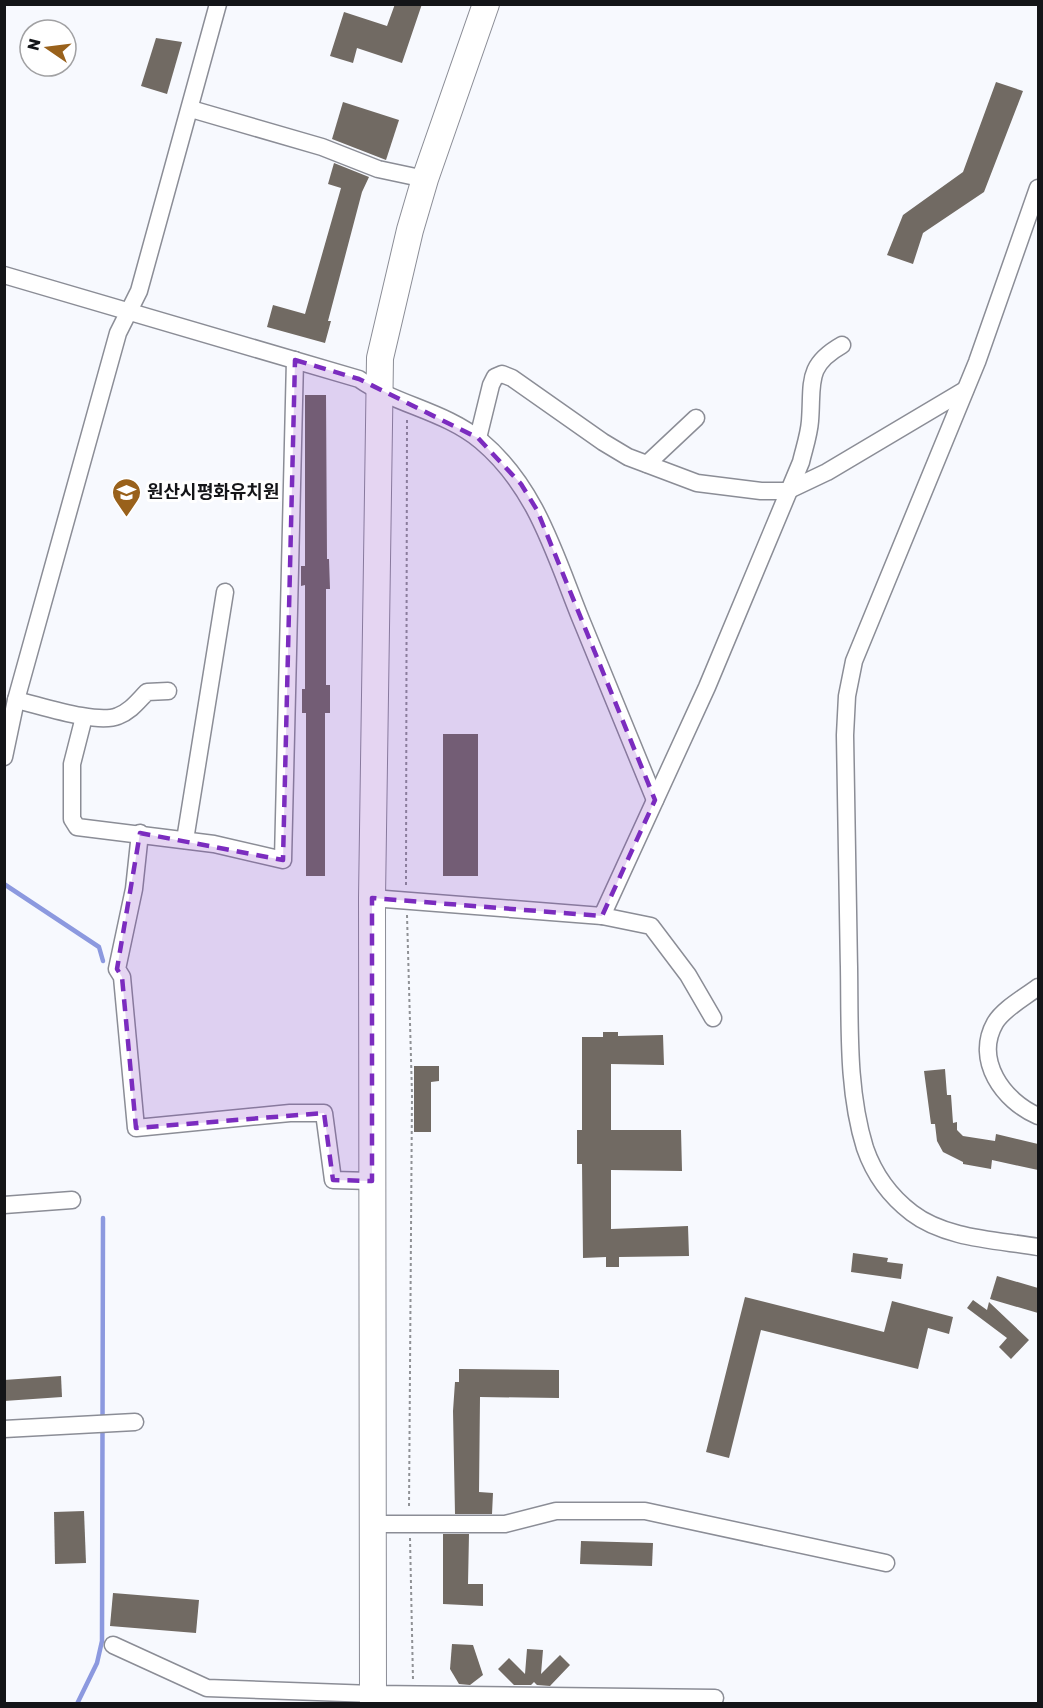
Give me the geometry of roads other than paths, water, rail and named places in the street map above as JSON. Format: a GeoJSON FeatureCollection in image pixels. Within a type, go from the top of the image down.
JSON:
{"type":"FeatureCollection","features":[{"type":"Feature","properties":{"kind":"highway"},"geometry":{"type":"LineString","coordinates":[[373,1699],[372,898],[378,392],[384,331],[425,179],[486,4]]}},
{"type":"Feature","properties":{"kind":"street"},"geometry":{"type":"LineString","coordinates":[[4,757],[16,700],[118,333],[139,291],[218,4]]}},
{"type":"Feature","properties":{"kind":"street"},"geometry":{"type":"LineString","coordinates":[[190,109],[322,147],[378,169],[425,179]]}},
{"type":"Feature","properties":{"kind":"street"},"geometry":{"type":"LineString","coordinates":[[1038,188],[965,390],[854,661],[845,735],[850,1058],[857,1119],[866,1150],[879,1178],[895,1198],[914,1214],[942,1230],[1038,1247]]}},
{"type":"Feature","properties":{"kind":"street"},"geometry":{"type":"LineString","coordinates":[[4,275],[359,380],[378,392],[408,401],[478,438],[506,463],[537,510],[655,800]]}},
{"type":"Feature","properties":{"kind":"street"},"geometry":{"type":"LineString","coordinates":[[603,916],[707,687],[801,462],[810,424],[811,380],[815,368],[824,355],[842,345]]}},
{"type":"Feature","properties":{"kind":"street"},"geometry":{"type":"LineString","coordinates":[[84,717],[72,764],[72,819],[77,827],[186,840],[283,860],[295,360]]}},
{"type":"Feature","properties":{"kind":"street"},"geometry":{"type":"LineString","coordinates":[[478,438],[491,385],[495,377],[502,374],[526,387],[603,442],[647,464],[698,483],[761,491],[787,491],[826,472],[965,390]]}},
{"type":"Feature","properties":{"kind":"street"},"geometry":{"type":"LineString","coordinates":[[647,464],[696,418]]}},
{"type":"Feature","properties":{"kind":"street"},"geometry":{"type":"LineString","coordinates":[[186,840],[225,592]]}},
{"type":"Feature","properties":{"kind":"street"},"geometry":{"type":"LineString","coordinates":[[16,700],[84,717],[116,717],[132,708],[147,692],[168,691]]}},
{"type":"Feature","properties":{"kind":"street"},"geometry":{"type":"LineString","coordinates":[[140,833],[134,889],[117,969],[122,977],[136,1128],[290,1113],[324,1113],[333,1180],[372,1181]]}},
{"type":"Feature","properties":{"kind":"street"},"geometry":{"type":"LineString","coordinates":[[372,898],[603,916],[651,926],[708,1005],[712,1018]]}},
{"type":"Feature","properties":{"kind":"street"},"geometry":{"type":"LineString","coordinates":[[1038,987],[996,1021],[987,1045],[987,1059],[995,1080],[1026,1110],[1038,1116]]}},
{"type":"Feature","properties":{"kind":"street"},"geometry":{"type":"LineString","coordinates":[[4,1205],[72,1200]]}},
{"type":"Feature","properties":{"kind":"street"},"geometry":{"type":"LineString","coordinates":[[4,1430],[135,1422]]}},
{"type":"Feature","properties":{"kind":"street"},"geometry":{"type":"LineString","coordinates":[[373,1524],[505,1524],[556,1511],[645,1511],[886,1563]]}},
{"type":"Feature","properties":{"kind":"street"},"geometry":{"type":"LineString","coordinates":[[113,1645],[207,1696],[373,1699],[414,1695],[715,1698]]}},
{"type":"Feature","properties":{"kind":"waterway"},"geometry":{"type":"LineString","coordinates":[[4,884],[99,947],[103,961]]}},
{"type":"Feature","properties":{"kind":"waterway"},"geometry":{"type":"LineString","coordinates":[[77,1704],[97,1663],[102,1641],[103,1218]]}},
{"type":"Feature","properties":{"kind":"place","name":"원산시평화유치원"},"geometry":{"type":"Point","coordinates":[126,518]}}]}
